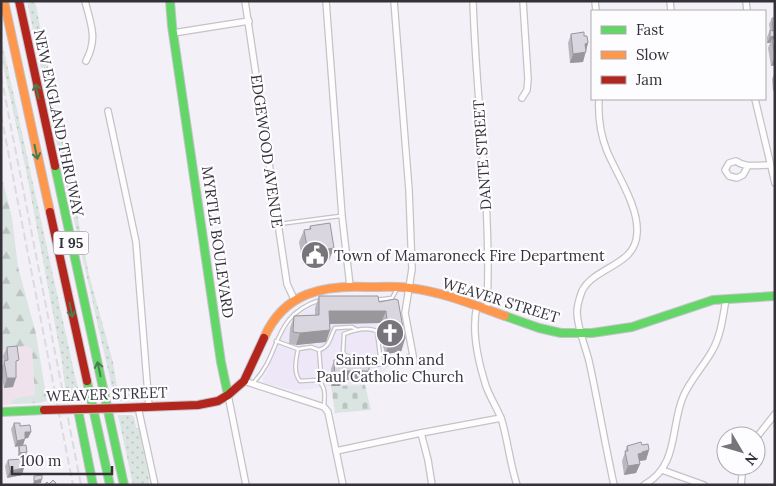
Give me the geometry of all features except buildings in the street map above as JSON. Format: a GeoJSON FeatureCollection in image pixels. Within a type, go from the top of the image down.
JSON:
{"type":"FeatureCollection","features":[{"type":"Feature","properties":{"kind":"main road","name":"NEW ENGLAND THRUWAY"},"geometry":{"type":"LineString","coordinates":[[4,1],[110,485]]}},
{"type":"Feature","properties":{"kind":"main road","name":"NEW ENGLAND THRUWAY"},"geometry":{"type":"LineString","coordinates":[[19,1],[124,485]]}},
{"type":"Feature","properties":{"kind":"main road","name":"MYRTLE BOULEVARD"},"geometry":{"type":"LineString","coordinates":[[170,1],[173,33],[228,395]]}},
{"type":"Feature","properties":{"kind":"main road","name":"WEAVER STREET"},"geometry":{"type":"LineString","coordinates":[[1,412],[44,410],[79,412],[138,407],[198,405],[218,401],[244,381],[269,326],[284,308],[294,299],[324,288],[350,286],[409,288],[459,299],[540,328],[561,333],[581,333],[632,327],[697,304],[726,299],[775,296]]}},
{"type":"Feature","properties":{"kind":"main road"},"geometry":{"type":"LineString","coordinates":[[79,412],[93,485]]}},
{"type":"Feature","properties":{"kind":"street"},"geometry":{"type":"LineString","coordinates":[[85,1],[94,39],[92,50],[86,61]]}},
{"type":"Feature","properties":{"kind":"street","name":"EDGEWOOD AVENUE"},"geometry":{"type":"LineString","coordinates":[[245,1],[287,284],[294,299]]}},
{"type":"Feature","properties":{"kind":"street"},"geometry":{"type":"LineString","coordinates":[[326,1],[342,216],[350,286]]}},
{"type":"Feature","properties":{"kind":"street"},"geometry":{"type":"LineString","coordinates":[[394,1],[409,190],[412,268],[405,313],[413,358]]}},
{"type":"Feature","properties":{"kind":"street","name":"DANTE STREET"},"geometry":{"type":"LineString","coordinates":[[473,1],[474,56],[480,117],[489,270],[487,308]]}},
{"type":"Feature","properties":{"kind":"street"},"geometry":{"type":"LineString","coordinates":[[522,1],[528,79],[527,90],[522,98]]}},
{"type":"Feature","properties":{"kind":"street"},"geometry":{"type":"LineString","coordinates":[[173,33],[249,21]]}},
{"type":"Feature","properties":{"kind":"street"},"geometry":{"type":"LineString","coordinates":[[599,100],[602,136],[637,223],[637,235],[634,245],[623,260],[591,280],[583,290],[577,305],[577,315],[588,356],[614,485]]}},
{"type":"Feature","properties":{"kind":"street"},"geometry":{"type":"LineString","coordinates":[[755,100],[775,183]]}},
{"type":"Feature","properties":{"kind":"street"},"geometry":{"type":"LineString","coordinates":[[108,111],[136,242],[149,407]]}},
{"type":"Feature","properties":{"kind":"street"},"geometry":{"type":"LineString","coordinates":[[748,166],[770,165]]}},
{"type":"Feature","properties":{"kind":"street"},"geometry":{"type":"LineString","coordinates":[[644,485],[655,478],[669,457],[683,396],[713,350],[719,333],[726,299]]}},
{"type":"Feature","properties":{"kind":"street"},"geometry":{"type":"LineString","coordinates":[[477,306],[474,317],[480,366],[486,387],[501,418],[517,485]]}},
{"type":"Feature","properties":{"kind":"street"},"geometry":{"type":"LineString","coordinates":[[244,381],[324,407],[328,412],[343,485]]}},
{"type":"Feature","properties":{"kind":"street","name":"MYRTLE BOULEVARD"},"geometry":{"type":"LineString","coordinates":[[228,395],[246,485]]}},
{"type":"Feature","properties":{"kind":"street"},"geometry":{"type":"LineString","coordinates":[[138,407],[155,485]]}},
{"type":"Feature","properties":{"kind":"street"},"geometry":{"type":"LineString","coordinates":[[766,426],[775,414]]}},
{"type":"Feature","properties":{"kind":"street"},"geometry":{"type":"LineString","coordinates":[[336,451],[501,418]]}},
{"type":"Feature","properties":{"kind":"street"},"geometry":{"type":"LineString","coordinates":[[421,433],[432,485]]}},
{"type":"Feature","properties":{"kind":"street"},"geometry":{"type":"LineString","coordinates":[[662,470],[704,485]]}},
{"type":"Feature","properties":{"kind":"lane"},"geometry":{"type":"LineString","coordinates":[[278,224],[342,216]]}},
{"type":"Feature","properties":{"kind":"lane"},"geometry":{"type":"LineString","coordinates":[[371,300],[392,298],[397,288]]}},
{"type":"Feature","properties":{"kind":"lane"},"geometry":{"type":"LineString","coordinates":[[253,384],[262,374],[280,332],[293,315],[311,303],[328,300]]}},
{"type":"Feature","properties":{"kind":"lane"},"geometry":{"type":"LineString","coordinates":[[276,341],[298,349],[311,347],[319,350],[325,348],[328,344],[335,328],[352,327],[357,330]]}},
{"type":"Feature","properties":{"kind":"lane"},"geometry":{"type":"LineString","coordinates":[[381,364],[377,331],[357,330],[347,333],[343,337],[345,355],[371,365],[388,364],[413,358]]}},
{"type":"Feature","properties":{"kind":"lane"},"geometry":{"type":"LineString","coordinates":[[298,349],[296,377],[300,381],[318,380],[323,385],[325,393],[324,407]]}},
{"type":"Feature","properties":{"kind":"lane"},"geometry":{"type":"LineString","coordinates":[[318,380],[321,374],[319,350]]}},
{"type":"Feature","properties":{"kind":"shaded area"},"geometry":{"type":"Polygon","coordinates":[[[318,304],[373,309],[387,368],[382,375],[365,377],[365,385],[331,386],[296,391],[263,383],[263,379],[284,332],[304,311],[318,304]]]}},
{"type":"Feature","properties":{"kind":"shaded area"},"geometry":{"type":"Polygon","coordinates":[[[27,346],[32,350],[35,395],[16,398],[11,404],[1,406],[1,350],[27,346]]]}},
{"type":"Feature","properties":{"kind":"green space"},"geometry":{"type":"Polygon","coordinates":[[[27,1],[35,1],[89,275],[113,362],[117,387],[145,394],[143,401],[115,401],[53,127],[27,1]]]}},
{"type":"Feature","properties":{"kind":"green space"},"geometry":{"type":"Polygon","coordinates":[[[1,37],[82,403],[67,402],[62,362],[26,170],[1,56],[1,37]]]}},
{"type":"Feature","properties":{"kind":"green space"},"geometry":{"type":"Polygon","coordinates":[[[1,174],[12,218],[18,267],[36,334],[47,401],[39,403],[11,404],[16,398],[35,395],[32,350],[27,346],[1,350],[1,174]]]}},
{"type":"Feature","properties":{"kind":"green space"},"geometry":{"type":"Polygon","coordinates":[[[365,385],[371,410],[335,413],[331,386],[365,385]]]}},
{"type":"Feature","properties":{"kind":"green space"},"geometry":{"type":"Polygon","coordinates":[[[118,415],[131,415],[134,417],[136,428],[139,428],[150,485],[133,485],[118,415]]]}},
{"type":"Feature","properties":{"kind":"railway"},"geometry":{"type":"LineString","coordinates":[[1,76],[81,485]]}},
{"type":"Feature","properties":{"kind":"railway"},"geometry":{"type":"LineString","coordinates":[[1,115],[73,485]]}},
{"type":"Feature","properties":{"kind":"traffic: fast"},"geometry":{"type":"LineString","coordinates":[[170,1],[172,26],[221,362],[228,395]]}},
{"type":"Feature","properties":{"kind":"traffic: fast"},"geometry":{"type":"LineString","coordinates":[[55,166],[124,485]]}},
{"type":"Feature","properties":{"kind":"traffic: fast"},"geometry":{"type":"LineString","coordinates":[[505,316],[539,328],[561,333],[592,333],[632,327],[713,300],[775,296]]}},
{"type":"Feature","properties":{"kind":"traffic: fast"},"geometry":{"type":"LineString","coordinates":[[87,381],[110,485]]}},
{"type":"Feature","properties":{"kind":"traffic: fast"},"geometry":{"type":"LineString","coordinates":[[1,412],[44,410]]}},
{"type":"Feature","properties":{"kind":"traffic: fast"},"geometry":{"type":"LineString","coordinates":[[78,410],[93,485]]}},
{"type":"Feature","properties":{"kind":"traffic: slow"},"geometry":{"type":"LineString","coordinates":[[4,1],[50,212]]}},
{"type":"Feature","properties":{"kind":"traffic: slow"},"geometry":{"type":"LineString","coordinates":[[264,338],[282,310],[294,301],[307,294],[336,288],[405,287],[458,299],[505,316]]}},
{"type":"Feature","properties":{"kind":"traffic: jam"},"geometry":{"type":"LineString","coordinates":[[19,1],[55,166]]}},
{"type":"Feature","properties":{"kind":"traffic: jam"},"geometry":{"type":"LineString","coordinates":[[50,212],[87,381]]}},
{"type":"Feature","properties":{"kind":"traffic: jam"},"geometry":{"type":"LineString","coordinates":[[122,408],[198,405],[218,401],[244,381],[264,338]]}},
{"type":"Feature","properties":{"kind":"traffic: jam"},"geometry":{"type":"LineString","coordinates":[[44,410],[122,408]]}},
{"type":"Feature","properties":{"kind":"place","name":"Town of Mamaroneck Fire Department"},"geometry":{"type":"Point","coordinates":[315,255]}},
{"type":"Feature","properties":{"kind":"place","name":"Saints John and Paul Catholic Church"},"geometry":{"type":"Point","coordinates":[390,333]}}]}
